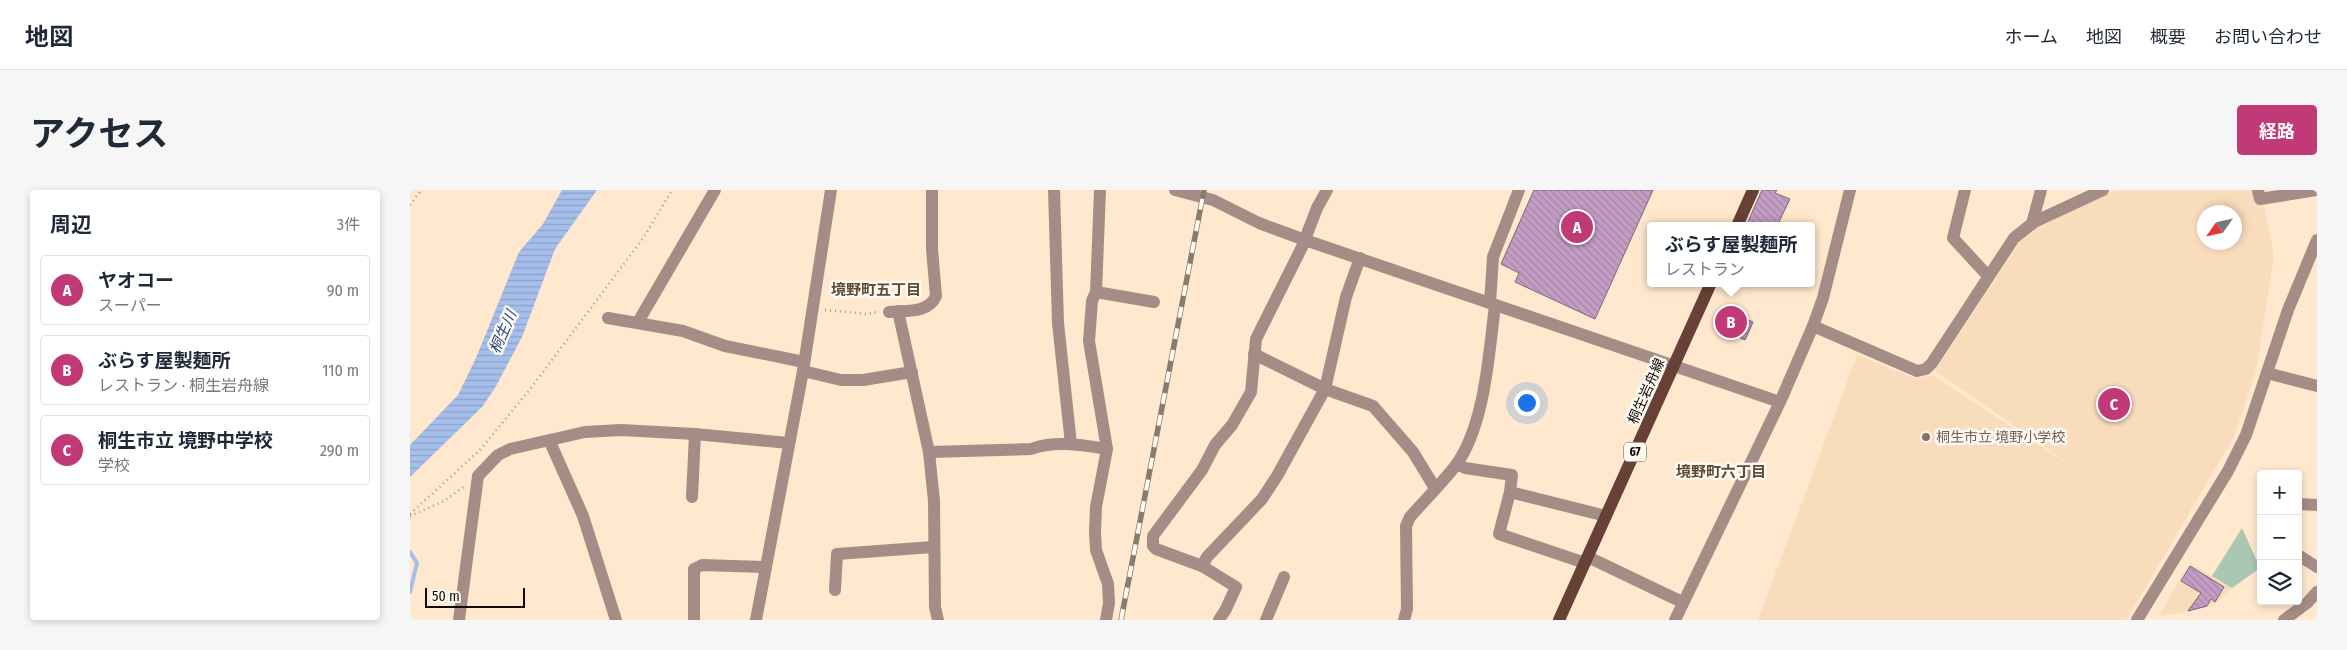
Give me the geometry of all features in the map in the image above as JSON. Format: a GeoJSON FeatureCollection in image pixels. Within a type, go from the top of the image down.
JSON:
{"type":"FeatureCollection","features":[{"type":"Feature","properties":{"kind":"main road"},"geometry":{"type":"LineString","coordinates":[[1739,222],[1753,190]]}},
{"type":"Feature","properties":{"kind":"main road","name":"桐生岩舟線"},"geometry":{"type":"LineString","coordinates":[[1558,620],[1587,560],[1709,287]]}},
{"type":"Feature","properties":{"kind":"street"},"geometry":{"type":"LineString","coordinates":[[638,322],[714,190]]}},
{"type":"Feature","properties":{"kind":"street"},"geometry":{"type":"LineString","coordinates":[[756,620],[803,367],[830,190]]}},
{"type":"Feature","properties":{"kind":"street"},"geometry":{"type":"LineString","coordinates":[[932,190],[932,249],[936,296],[933,302],[926,308],[893,311],[912,372],[929,452],[934,501],[933,548],[935,607],[938,620]]}},
{"type":"Feature","properties":{"kind":"street"},"geometry":{"type":"LineString","coordinates":[[1054,190],[1058,323],[1071,444]]}},
{"type":"Feature","properties":{"kind":"street"},"geometry":{"type":"LineString","coordinates":[[1100,190],[1096,292],[1091,308],[1089,341],[1107,449],[1096,507],[1095,532],[1096,550],[1108,584],[1109,603],[1106,620]]}},
{"type":"Feature","properties":{"kind":"street"},"geometry":{"type":"LineString","coordinates":[[1175,190],[1213,200],[1259,224],[1780,402]]}},
{"type":"Feature","properties":{"kind":"street"},"geometry":{"type":"LineString","coordinates":[[1219,620],[1236,587],[1202,566],[1156,549],[1153,546],[1153,536],[1202,470],[1215,445],[1232,425],[1251,392],[1256,339],[1262,322],[1305,240],[1317,208],[1327,190]]}},
{"type":"Feature","properties":{"kind":"street"},"geometry":{"type":"LineString","coordinates":[[1404,620],[1407,609],[1406,526],[1410,517],[1457,464],[1474,429],[1483,393],[1493,304],[1493,258],[1519,190]]}},
{"type":"Feature","properties":{"kind":"street"},"geometry":{"type":"LineString","coordinates":[[1675,620],[1682,602],[1780,402],[1813,326],[1823,298],[1850,190]]}},
{"type":"Feature","properties":{"kind":"street"},"geometry":{"type":"LineString","coordinates":[[1965,190],[1953,238],[1988,276]]}},
{"type":"Feature","properties":{"kind":"street"},"geometry":{"type":"LineString","coordinates":[[2032,224],[2041,190]]}},
{"type":"Feature","properties":{"kind":"street"},"geometry":{"type":"LineString","coordinates":[[1813,326],[1916,371],[1926,369],[2014,238],[2032,224],[2103,190]]}},
{"type":"Feature","properties":{"kind":"street"},"geometry":{"type":"LineString","coordinates":[[2258,190],[2260,199],[2317,190]]}},
{"type":"Feature","properties":{"kind":"street"},"geometry":{"type":"LineString","coordinates":[[2142,618],[2228,471],[2246,434],[2288,310],[2317,240]]}},
{"type":"Feature","properties":{"kind":"street"},"geometry":{"type":"LineString","coordinates":[[1202,566],[1207,557],[1262,499],[1325,389],[1346,297],[1360,258]]}},
{"type":"Feature","properties":{"kind":"street"},"geometry":{"type":"LineString","coordinates":[[1096,292],[1154,302]]}},
{"type":"Feature","properties":{"kind":"street"},"geometry":{"type":"LineString","coordinates":[[608,318],[683,331],[725,346],[803,367],[841,380],[863,380],[912,372]]}},
{"type":"Feature","properties":{"kind":"street"},"geometry":{"type":"LineString","coordinates":[[1254,354],[1325,389],[1373,406],[1413,452],[1435,488]]}},
{"type":"Feature","properties":{"kind":"street"},"geometry":{"type":"LineString","coordinates":[[2267,373],[2317,386]]}},
{"type":"Feature","properties":{"kind":"street"},"geometry":{"type":"LineString","coordinates":[[459,620],[478,476],[498,455],[585,432],[621,430],[696,434],[789,443]]}},
{"type":"Feature","properties":{"kind":"street"},"geometry":{"type":"LineString","coordinates":[[692,497],[696,434]]}},
{"type":"Feature","properties":{"kind":"street"},"geometry":{"type":"LineString","coordinates":[[550,442],[583,516],[616,620]]}},
{"type":"Feature","properties":{"kind":"street"},"geometry":{"type":"LineString","coordinates":[[929,452],[1031,449],[1041,445],[1071,444],[1107,449]]}},
{"type":"Feature","properties":{"kind":"street"},"geometry":{"type":"LineString","coordinates":[[1457,464],[1512,475],[1510,492],[1499,534],[1587,560],[1682,602]]}},
{"type":"Feature","properties":{"kind":"street"},"geometry":{"type":"LineString","coordinates":[[1510,492],[1606,516]]}},
{"type":"Feature","properties":{"kind":"street"},"geometry":{"type":"LineString","coordinates":[[2302,504],[2317,505]]}},
{"type":"Feature","properties":{"kind":"street"},"geometry":{"type":"LineString","coordinates":[[834,590],[837,554],[933,548]]}},
{"type":"Feature","properties":{"kind":"street"},"geometry":{"type":"LineString","coordinates":[[2302,558],[2317,567]]}},
{"type":"Feature","properties":{"kind":"street"},"geometry":{"type":"LineString","coordinates":[[694,620],[694,569],[702,565],[766,567]]}},
{"type":"Feature","properties":{"kind":"street"},"geometry":{"type":"LineString","coordinates":[[1266,620],[1284,577]]}},
{"type":"Feature","properties":{"kind":"street"},"geometry":{"type":"LineString","coordinates":[[2284,620],[2307,603],[2317,592]]}},
{"type":"Feature","properties":{"kind":"path"},"geometry":{"type":"LineString","coordinates":[[410,205],[421,190]]}},
{"type":"Feature","properties":{"kind":"path"},"geometry":{"type":"LineString","coordinates":[[410,515],[480,450],[531,388],[644,237],[672,190]]}},
{"type":"Feature","properties":{"kind":"path"},"geometry":{"type":"LineString","coordinates":[[812,308],[867,314],[893,311]]}},
{"type":"Feature","properties":{"kind":"path"},"geometry":{"type":"LineString","coordinates":[[410,515],[444,501],[478,476]]}},
{"type":"Feature","properties":{"kind":"shaded area"},"geometry":{"type":"Polygon","coordinates":[[[2115,190],[2255,190],[2264,205],[2274,256],[2256,371],[2234,437],[2126,620],[1758,620],[1857,355],[1913,378],[1933,376],[2088,477],[1935,371],[2020,242],[2035,227],[2115,190]]]}},
{"type":"Feature","properties":{"kind":"shaded area"},"geometry":{"type":"Polygon","coordinates":[[[2190,563],[2232,588],[2213,606],[2163,616],[2160,614],[2190,563]]]}},
{"type":"Feature","properties":{"kind":"green space"},"geometry":{"type":"Polygon","coordinates":[[[2242,528],[2257,561],[2257,570],[2232,588],[2212,576],[2242,528]]]}},
{"type":"Feature","properties":{"kind":"water","name":"桐生川"},"geometry":{"type":"Polygon","coordinates":[[[562,190],[597,190],[555,249],[522,337],[495,388],[482,407],[410,477],[410,445],[458,395],[476,358],[519,252],[543,224],[562,190]]]}},
{"type":"Feature","properties":{"kind":"building"},"geometry":{"type":"Polygon","coordinates":[[[1534,190],[1653,190],[1595,319],[1515,282],[1519,273],[1501,264],[1534,190]]]}},
{"type":"Feature","properties":{"kind":"building"},"geometry":{"type":"Polygon","coordinates":[[[1762,190],[1777,190],[1775,193],[1790,199],[1779,222],[1748,222],[1762,190]]]}},
{"type":"Feature","properties":{"kind":"building"},"geometry":{"type":"Polygon","coordinates":[[[1723,309],[1753,322],[1745,340],[1714,326],[1723,309]]]}},
{"type":"Feature","properties":{"kind":"building"},"geometry":{"type":"Polygon","coordinates":[[[2190,566],[2224,587],[2215,602],[2211,599],[2207,606],[2188,611],[2201,593],[2181,581],[2190,566]]]}},
{"type":"Feature","properties":{"kind":"waterway"},"geometry":{"type":"LineString","coordinates":[[410,552],[417,563],[410,592]]}},
{"type":"Feature","properties":{"kind":"railway"},"geometry":{"type":"LineString","coordinates":[[1121,620],[1204,190]]}},
{"type":"Feature","properties":{"kind":"place","name":"ヤオコー"},"geometry":{"type":"Point","coordinates":[1577,227]}},
{"type":"Feature","properties":{"kind":"place","name":"ぶらす屋製麺所"},"geometry":{"type":"Point","coordinates":[1731,322]}},
{"type":"Feature","properties":{"kind":"place","name":"桐生市立 境野中学校"},"geometry":{"type":"Point","coordinates":[2114,404]}},
{"type":"Feature","properties":{"kind":"place","name":"桐生市立 境野小学校"},"geometry":{"type":"Point","coordinates":[1926,437]}},
{"type":"Feature","properties":{"kind":"district","name":"境野町五丁目"},"geometry":{"type":"Point","coordinates":[876,290]}},
{"type":"Feature","properties":{"kind":"district","name":"境野町六丁目"},"geometry":{"type":"Point","coordinates":[1721,472]}}]}
